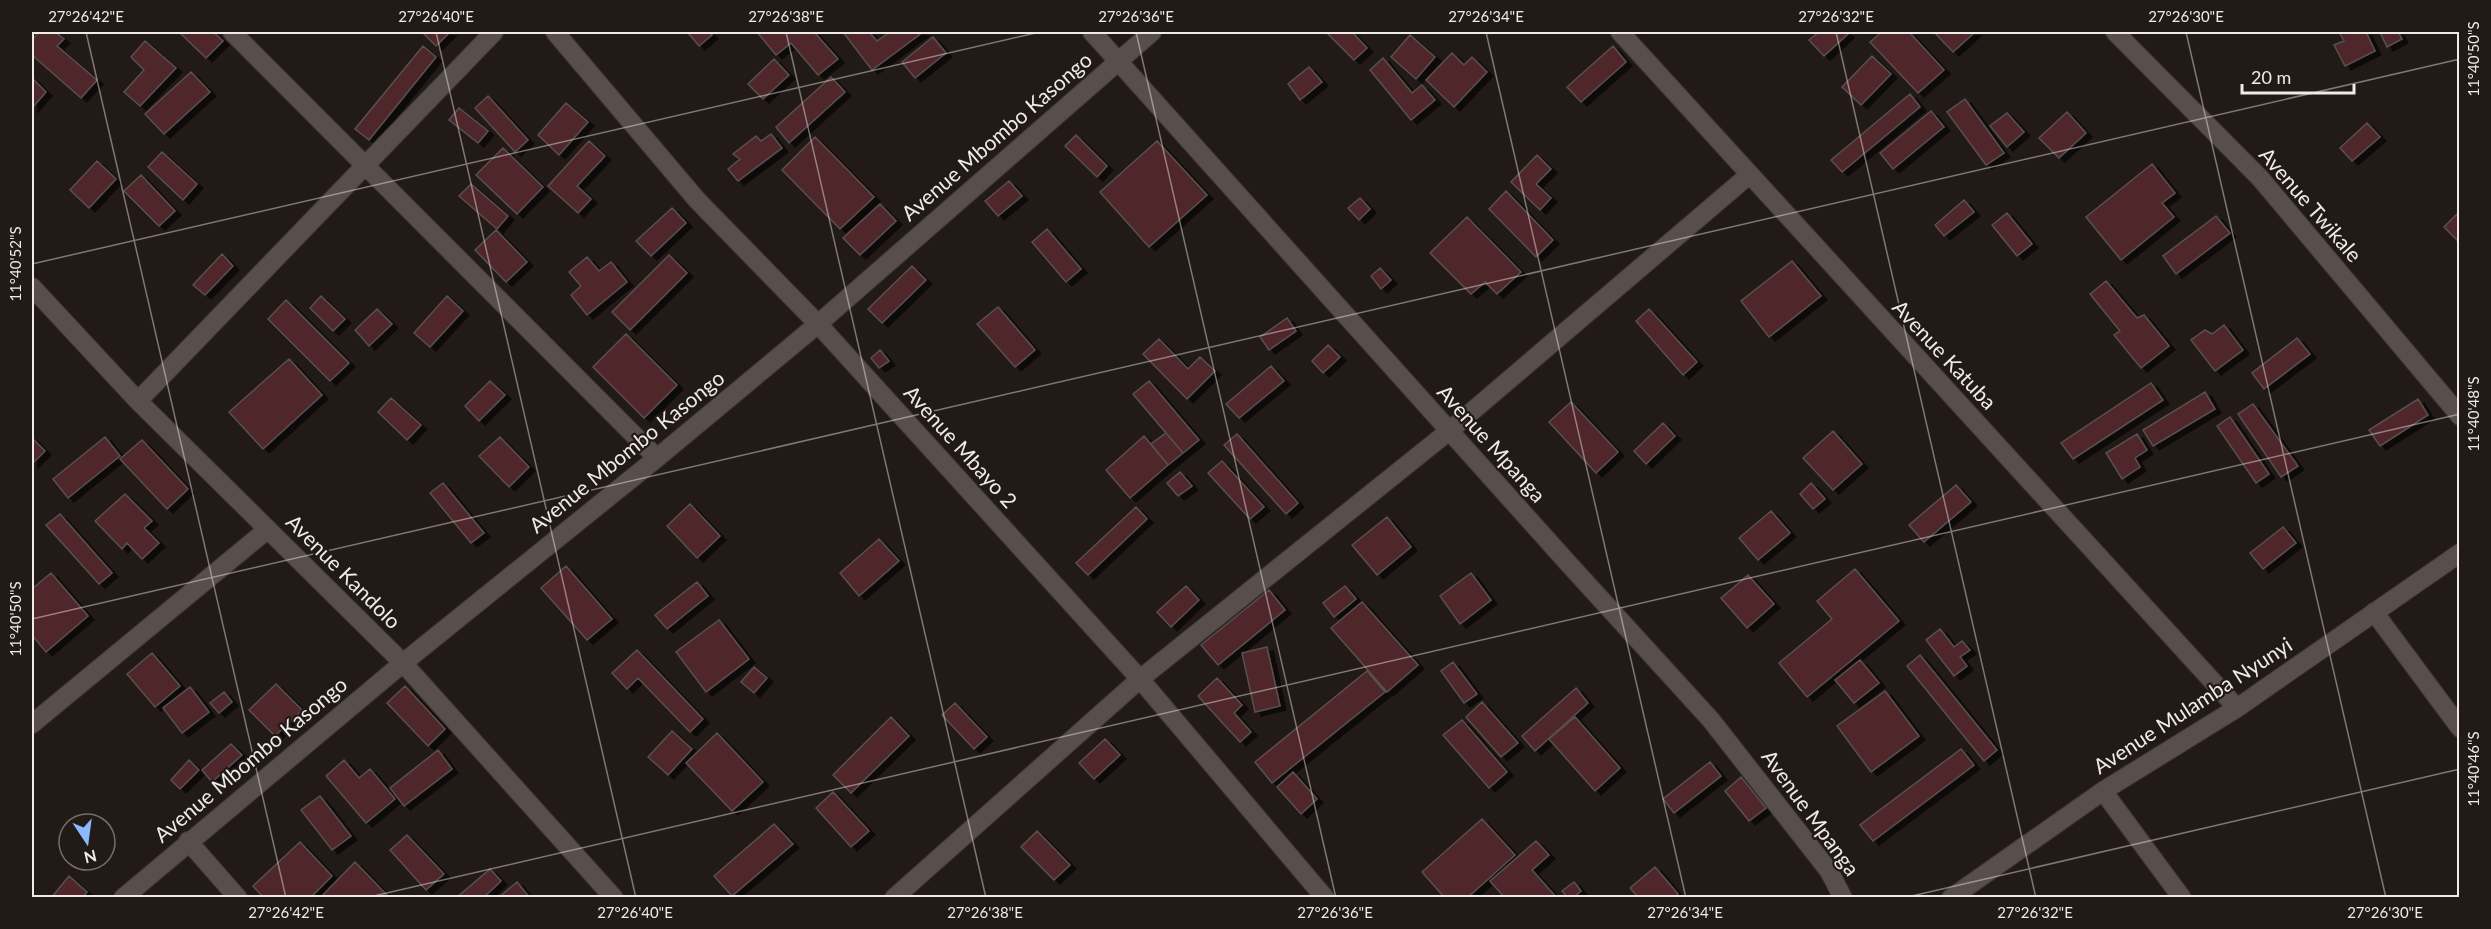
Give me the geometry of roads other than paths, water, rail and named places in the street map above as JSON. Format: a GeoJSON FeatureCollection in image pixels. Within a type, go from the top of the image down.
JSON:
{"type":"FeatureCollection","features":[{"type":"Feature","properties":{"kind":"street"},"geometry":{"type":"LineString","coordinates":[[232,32],[364,167],[657,458]]}},
{"type":"Feature","properties":{"kind":"street"},"geometry":{"type":"LineString","coordinates":[[138,401],[494,32]]}},
{"type":"Feature","properties":{"kind":"street","name":"Avenue Mbayo 2"},"geometry":{"type":"LineString","coordinates":[[555,32],[697,200],[818,324],[1140,679],[1325,897]]}},
{"type":"Feature","properties":{"kind":"street","name":"Avenue Mpanga"},"geometry":{"type":"LineString","coordinates":[[1092,32],[1711,720],[1829,872],[1843,897]]}},
{"type":"Feature","properties":{"kind":"street","name":"Avenue Mbombo Kasongo"},"geometry":{"type":"LineString","coordinates":[[123,897],[403,663],[657,458],[818,324],[1152,32]]}},
{"type":"Feature","properties":{"kind":"street","name":"Avenue Katuba"},"geometry":{"type":"LineString","coordinates":[[1620,32],[2237,708]]}},
{"type":"Feature","properties":{"kind":"street","name":"Avenue Twikale"},"geometry":{"type":"LineString","coordinates":[[2115,32],[2260,178],[2460,416]]}},
{"type":"Feature","properties":{"kind":"street"},"geometry":{"type":"LineString","coordinates":[[894,897],[1140,679],[1449,431],[1749,175]]}},
{"type":"Feature","properties":{"kind":"street","name":"Avenue Kandolo"},"geometry":{"type":"LineString","coordinates":[[32,287],[138,401],[403,663],[614,897]]}},
{"type":"Feature","properties":{"kind":"street"},"geometry":{"type":"LineString","coordinates":[[32,724],[268,529]]}},
{"type":"Feature","properties":{"kind":"street","name":"Avenue Mulamba Nyunyi"},"geometry":{"type":"LineString","coordinates":[[1951,897],[2103,791],[2237,708],[2460,553]]}},
{"type":"Feature","properties":{"kind":"street"},"geometry":{"type":"LineString","coordinates":[[2374,612],[2460,728]]}},
{"type":"Feature","properties":{"kind":"street"},"geometry":{"type":"LineString","coordinates":[[2103,791],[2182,897]]}},
{"type":"Feature","properties":{"kind":"street"},"geometry":{"type":"LineString","coordinates":[[188,841],[238,897]]}}]}
